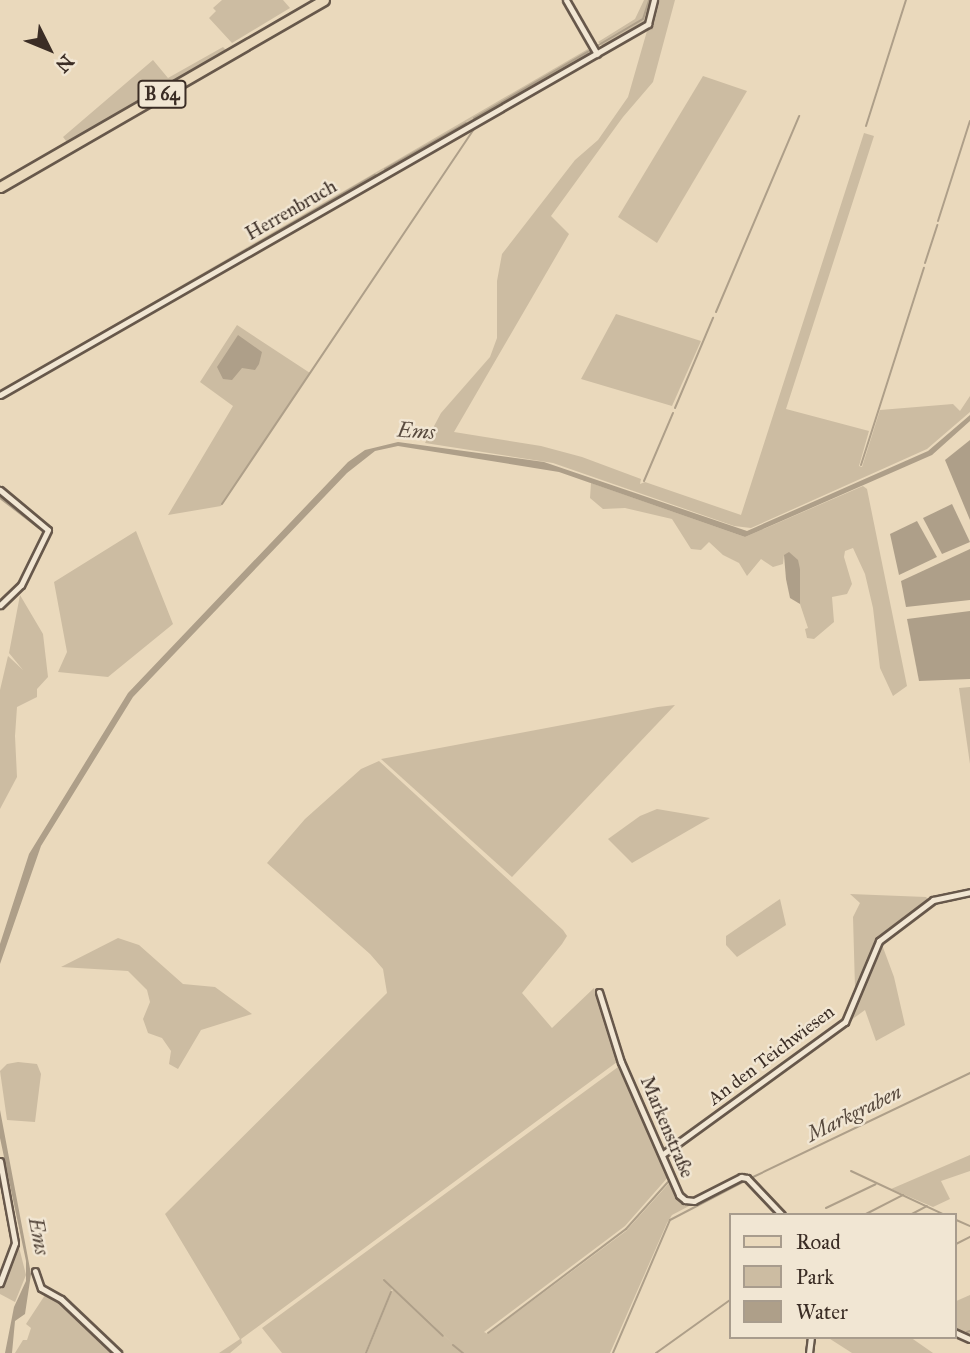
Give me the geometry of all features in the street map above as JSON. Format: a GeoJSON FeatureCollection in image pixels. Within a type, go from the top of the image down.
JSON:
{"type":"FeatureCollection","features":[{"type":"Feature","properties":{"kind":"main road","name":"B 64"},"geometry":{"type":"LineString","coordinates":[[0,187],[324,0]]}},
{"type":"Feature","properties":{"kind":"street"},"geometry":{"type":"LineString","coordinates":[[566,0],[597,54]]}},
{"type":"Feature","properties":{"kind":"street","name":"Herrenbruch"},"geometry":{"type":"LineString","coordinates":[[0,395],[648,24],[654,0]]}},
{"type":"Feature","properties":{"kind":"street"},"geometry":{"type":"LineString","coordinates":[[0,490],[48,530],[21,585],[0,605]]}},
{"type":"Feature","properties":{"kind":"street","name":"An den Teichwiesen"},"geometry":{"type":"LineString","coordinates":[[663,1154],[845,1022],[879,941],[933,900],[970,892]]}},
{"type":"Feature","properties":{"kind":"street","name":"Markenstraße"},"geometry":{"type":"LineString","coordinates":[[598,992],[621,1062],[679,1195],[685,1200],[709,1195],[741,1177],[761,1191],[780,1213]]}},
{"type":"Feature","properties":{"kind":"street"},"geometry":{"type":"LineString","coordinates":[[0,1161],[15,1243],[0,1283]]}},
{"type":"Feature","properties":{"kind":"street"},"geometry":{"type":"LineString","coordinates":[[35,1271],[41,1288],[61,1299],[118,1353]]}},
{"type":"Feature","properties":{"kind":"green space"},"geometry":{"type":"Polygon","coordinates":[[[222,0],[283,0],[290,8],[232,43],[209,18],[216,11],[213,8],[222,0]]]}},
{"type":"Feature","properties":{"kind":"green space"},"geometry":{"type":"Polygon","coordinates":[[[644,0],[675,0],[653,82],[623,117],[551,216],[569,234],[454,432],[541,446],[582,457],[641,479],[640,484],[645,482],[741,515],[864,133],[874,136],[786,409],[869,431],[859,466],[862,467],[880,410],[953,404],[960,411],[970,396],[970,412],[927,449],[751,528],[734,526],[553,463],[425,443],[441,413],[490,357],[497,338],[497,281],[502,254],[575,160],[598,140],[628,97],[649,24],[604,47],[598,42],[635,19],[644,0]]]}},
{"type":"Feature","properties":{"kind":"green space"},"geometry":{"type":"Polygon","coordinates":[[[223,47],[227,51],[67,142],[63,137],[153,60],[168,78],[223,47]]]}},
{"type":"Feature","properties":{"kind":"green space"},"geometry":{"type":"Polygon","coordinates":[[[588,49],[589,57],[0,394],[0,391],[588,49]]]}},
{"type":"Feature","properties":{"kind":"green space"},"geometry":{"type":"Polygon","coordinates":[[[703,76],[747,91],[657,243],[618,217],[703,76]]]}},
{"type":"Feature","properties":{"kind":"green space"},"geometry":{"type":"Polygon","coordinates":[[[616,314],[701,341],[672,406],[581,379],[616,314]]]}},
{"type":"Feature","properties":{"kind":"green space"},"geometry":{"type":"Polygon","coordinates":[[[237,325],[310,373],[221,506],[168,515],[233,406],[200,382],[237,325]]]}},
{"type":"Feature","properties":{"kind":"green space"},"geometry":{"type":"Polygon","coordinates":[[[591,483],[745,537],[863,486],[867,489],[907,686],[893,696],[880,668],[873,608],[865,574],[853,548],[845,551],[844,557],[852,584],[847,594],[832,597],[834,622],[814,639],[807,638],[805,629],[808,628],[800,604],[800,569],[784,555],[783,564],[773,567],[761,559],[747,576],[739,563],[723,555],[709,542],[701,550],[691,549],[672,519],[625,508],[603,509],[590,498],[591,483]]]}},
{"type":"Feature","properties":{"kind":"green space"},"geometry":{"type":"Polygon","coordinates":[[[136,531],[173,624],[108,677],[58,672],[67,652],[54,582],[136,531]]]}},
{"type":"Feature","properties":{"kind":"green space"},"geometry":{"type":"Polygon","coordinates":[[[20,595],[43,634],[48,677],[37,689],[37,697],[17,707],[17,777],[0,809],[0,690],[8,656],[23,670],[9,653],[20,595]]]}},
{"type":"Feature","properties":{"kind":"green space"},"geometry":{"type":"Polygon","coordinates":[[[970,687],[970,764],[959,688],[970,687]]]}},
{"type":"Feature","properties":{"kind":"green space"},"geometry":{"type":"Polygon","coordinates":[[[675,705],[512,877],[381,759],[658,707],[675,705]]]}},
{"type":"Feature","properties":{"kind":"green space"},"geometry":{"type":"Polygon","coordinates":[[[379,761],[563,930],[567,936],[562,944],[522,993],[552,1028],[594,988],[617,1062],[241,1339],[242,1343],[230,1353],[219,1353],[240,1339],[165,1214],[387,993],[383,969],[370,954],[267,863],[305,819],[361,769],[379,761]]]}},
{"type":"Feature","properties":{"kind":"green space"},"geometry":{"type":"Polygon","coordinates":[[[657,809],[710,818],[632,863],[608,839],[640,816],[657,809]]]}},
{"type":"Feature","properties":{"kind":"green space"},"geometry":{"type":"Polygon","coordinates":[[[850,894],[926,897],[929,900],[877,940],[855,988],[853,917],[860,903],[850,894]]]}},
{"type":"Feature","properties":{"kind":"green space"},"geometry":{"type":"Polygon","coordinates":[[[780,899],[786,925],[737,957],[726,945],[726,936],[780,899]]]}},
{"type":"Feature","properties":{"kind":"green space"},"geometry":{"type":"Polygon","coordinates":[[[118,938],[139,945],[183,984],[215,987],[252,1014],[201,1030],[178,1069],[169,1064],[171,1051],[162,1038],[148,1033],[143,1019],[150,1002],[147,990],[128,971],[61,967],[118,938]]]}},
{"type":"Feature","properties":{"kind":"green space"},"geometry":{"type":"Polygon","coordinates":[[[881,942],[894,977],[905,1025],[876,1041],[865,1010],[847,1023],[881,942]]]}},
{"type":"Feature","properties":{"kind":"green space"},"geometry":{"type":"Polygon","coordinates":[[[7,1064],[37,1064],[41,1074],[35,1122],[7,1120],[0,1071],[7,1064]]]}},
{"type":"Feature","properties":{"kind":"green space"},"geometry":{"type":"Polygon","coordinates":[[[618,1067],[669,1176],[625,1226],[484,1332],[488,1334],[626,1231],[671,1181],[683,1202],[691,1205],[672,1215],[667,1223],[610,1353],[367,1353],[393,1289],[452,1343],[383,1278],[392,1289],[365,1353],[282,1353],[262,1328],[618,1067]]]}},
{"type":"Feature","properties":{"kind":"green space"},"geometry":{"type":"Polygon","coordinates":[[[970,1155],[970,1171],[941,1181],[950,1199],[933,1207],[891,1189],[970,1155]]]}},
{"type":"Feature","properties":{"kind":"green space"},"geometry":{"type":"Polygon","coordinates":[[[16,1235],[26,1275],[15,1302],[0,1294],[0,1287],[14,1254],[16,1235]]]}},
{"type":"Feature","properties":{"kind":"green space"},"geometry":{"type":"Polygon","coordinates":[[[47,1292],[61,1301],[114,1353],[15,1353],[23,1340],[27,1340],[31,1328],[26,1324],[47,1292]]]}},
{"type":"Feature","properties":{"kind":"green space"},"geometry":{"type":"Polygon","coordinates":[[[970,1295],[970,1337],[956,1331],[956,1301],[970,1295]]]}},
{"type":"Feature","properties":{"kind":"green space"},"geometry":{"type":"Polygon","coordinates":[[[830,1339],[913,1339],[933,1353],[852,1353],[830,1339]]]}},
{"type":"Feature","properties":{"kind":"water"},"geometry":{"type":"Polygon","coordinates":[[[238,335],[262,352],[259,364],[255,370],[242,368],[232,380],[223,379],[217,367],[238,335]]]}},
{"type":"Feature","properties":{"kind":"water"},"geometry":{"type":"Polygon","coordinates":[[[970,415],[970,421],[932,455],[745,537],[559,472],[398,446],[375,451],[347,473],[133,697],[41,846],[0,964],[0,944],[29,854],[128,693],[348,462],[365,450],[398,442],[544,462],[747,531],[928,451],[970,415]]]}},
{"type":"Feature","properties":{"kind":"water"},"geometry":{"type":"Polygon","coordinates":[[[970,440],[970,520],[945,460],[970,440]]]}},
{"type":"Feature","properties":{"kind":"water"},"geometry":{"type":"Polygon","coordinates":[[[952,504],[970,542],[942,554],[923,518],[952,504]]]}},
{"type":"Feature","properties":{"kind":"water"},"geometry":{"type":"Polygon","coordinates":[[[917,521],[937,557],[899,575],[890,534],[917,521]]]}},
{"type":"Feature","properties":{"kind":"water"},"geometry":{"type":"Polygon","coordinates":[[[970,549],[970,600],[906,607],[901,581],[970,549]]]}},
{"type":"Feature","properties":{"kind":"water"},"geometry":{"type":"Polygon","coordinates":[[[789,552],[798,560],[800,569],[800,604],[790,598],[784,555],[789,552]]]}},
{"type":"Feature","properties":{"kind":"water"},"geometry":{"type":"Polygon","coordinates":[[[970,611],[970,679],[919,681],[907,619],[970,611]]]}},
{"type":"Feature","properties":{"kind":"water"},"geometry":{"type":"Polygon","coordinates":[[[0,1110],[31,1274],[25,1314],[15,1321],[12,1353],[5,1353],[14,1307],[26,1281],[26,1261],[0,1138],[0,1110]]]}},
{"type":"Feature","properties":{"kind":"waterway"},"geometry":{"type":"LineString","coordinates":[[597,46],[643,19],[649,0]]}},
{"type":"Feature","properties":{"kind":"waterway"},"geometry":{"type":"LineString","coordinates":[[866,126],[906,0]]}},
{"type":"Feature","properties":{"kind":"waterway"},"geometry":{"type":"LineString","coordinates":[[474,118],[589,51]]}},
{"type":"Feature","properties":{"kind":"waterway"},"geometry":{"type":"LineString","coordinates":[[716,312],[799,116]]}},
{"type":"Feature","properties":{"kind":"waterway"},"geometry":{"type":"LineString","coordinates":[[938,221],[970,121]]}},
{"type":"Feature","properties":{"kind":"waterway"},"geometry":{"type":"LineString","coordinates":[[385,169],[466,123]]}},
{"type":"Feature","properties":{"kind":"waterway"},"geometry":{"type":"LineString","coordinates":[[222,504],[475,128]]}},
{"type":"Feature","properties":{"kind":"waterway"},"geometry":{"type":"LineString","coordinates":[[141,311],[375,175]]}},
{"type":"Feature","properties":{"kind":"waterway"},"geometry":{"type":"LineString","coordinates":[[925,263],[937,225]]}},
{"type":"Feature","properties":{"kind":"waterway"},"geometry":{"type":"LineString","coordinates":[[861,465],[924,268]]}},
{"type":"Feature","properties":{"kind":"waterway"},"geometry":{"type":"LineString","coordinates":[[92,339],[135,315]]}},
{"type":"Feature","properties":{"kind":"waterway"},"geometry":{"type":"LineString","coordinates":[[675,408],[713,318]]}},
{"type":"Feature","properties":{"kind":"waterway"},"geometry":{"type":"LineString","coordinates":[[644,481],[673,413]]}},
{"type":"Feature","properties":{"kind":"waterway"},"geometry":{"type":"LineString","coordinates":[[0,498],[39,528]]}},
{"type":"Feature","properties":{"kind":"waterway","name":"Markgraben"},"geometry":{"type":"LineString","coordinates":[[751,1178],[970,1073]]}},
{"type":"Feature","properties":{"kind":"waterway"},"geometry":{"type":"LineString","coordinates":[[851,1171],[941,1213]]}},
{"type":"Feature","properties":{"kind":"waterway"},"geometry":{"type":"LineString","coordinates":[[488,1333],[626,1229],[668,1182]]}},
{"type":"Feature","properties":{"kind":"waterway","name":"Markgraben"},"geometry":{"type":"LineString","coordinates":[[613,1353],[670,1220],[743,1182]]}},
{"type":"Feature","properties":{"kind":"waterway"},"geometry":{"type":"LineString","coordinates":[[826,1208],[876,1184]]}},
{"type":"Feature","properties":{"kind":"waterway"},"geometry":{"type":"LineString","coordinates":[[868,1213],[903,1195]]}},
{"type":"Feature","properties":{"kind":"waterway"},"geometry":{"type":"LineString","coordinates":[[914,1213],[927,1206]]}},
{"type":"Feature","properties":{"kind":"waterway"},"geometry":{"type":"LineString","coordinates":[[956,1220],[970,1226]]}},
{"type":"Feature","properties":{"kind":"waterway"},"geometry":{"type":"LineString","coordinates":[[956,1244],[970,1237]]}},
{"type":"Feature","properties":{"kind":"waterway"},"geometry":{"type":"LineString","coordinates":[[384,1280],[443,1336]]}},
{"type":"Feature","properties":{"kind":"waterway"},"geometry":{"type":"LineString","coordinates":[[366,1353],[391,1292]]}},
{"type":"Feature","properties":{"kind":"waterway"},"geometry":{"type":"LineString","coordinates":[[656,1353],[729,1301]]}},
{"type":"Feature","properties":{"kind":"waterway"},"geometry":{"type":"LineString","coordinates":[[453,1345],[463,1353]]}},
{"type":"Feature","properties":{"kind":"water label","name":"Ems"},"geometry":{"type":"Point","coordinates":[416,431]}},
{"type":"Feature","properties":{"kind":"water label","name":"Ems"},"geometry":{"type":"Point","coordinates":[39,1236]}}]}
